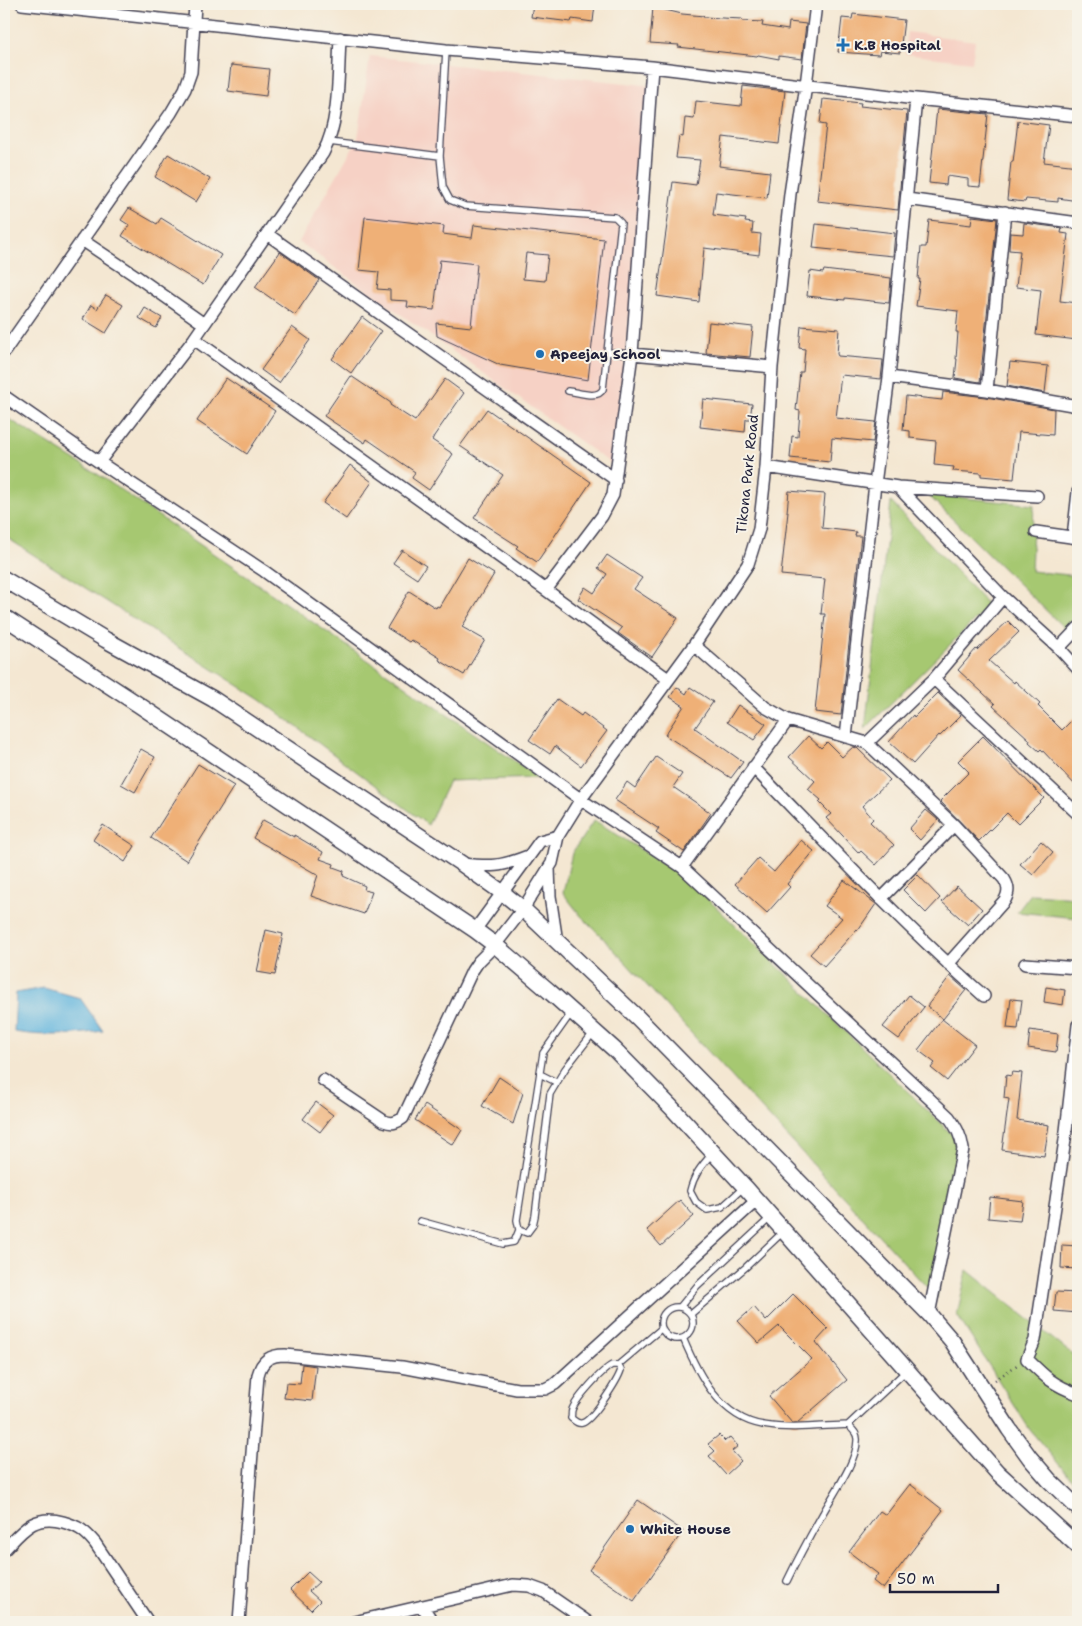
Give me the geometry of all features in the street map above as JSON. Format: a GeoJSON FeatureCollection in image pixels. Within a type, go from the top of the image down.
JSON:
{"type":"FeatureCollection","features":[{"type":"Feature","properties":{"kind":"street"},"geometry":{"type":"LineString","coordinates":[[22,4],[446,50],[652,67],[916,99],[1078,116]]}},
{"type":"Feature","properties":{"kind":"street"},"geometry":{"type":"LineString","coordinates":[[4,352],[186,89],[192,72],[195,4]]}},
{"type":"Feature","properties":{"kind":"street","name":"Tikona Park Road"},"geometry":{"type":"LineString","coordinates":[[323,1080],[384,1121],[391,1124],[403,1118],[466,982],[478,962],[495,945],[523,909],[549,868],[554,858],[558,836],[581,799],[694,645],[748,564],[759,529],[766,467],[772,367],[790,194],[816,4]]}},
{"type":"Feature","properties":{"kind":"street"},"geometry":{"type":"LineString","coordinates":[[99,462],[194,339],[268,234],[329,142],[334,117],[340,38]]}},
{"type":"Feature","properties":{"kind":"street"},"geometry":{"type":"LineString","coordinates":[[546,590],[602,516],[613,495],[632,354],[652,67]]}},
{"type":"Feature","properties":{"kind":"street"},"geometry":{"type":"LineString","coordinates":[[846,737],[889,377],[916,99]]}},
{"type":"Feature","properties":{"kind":"street"},"geometry":{"type":"LineString","coordinates":[[907,199],[1078,223]]}},
{"type":"Feature","properties":{"kind":"street"},"geometry":{"type":"LineString","coordinates":[[986,390],[1005,212]]}},
{"type":"Feature","properties":{"kind":"street"},"geometry":{"type":"LineString","coordinates":[[268,234],[616,480]]}},
{"type":"Feature","properties":{"kind":"street"},"geometry":{"type":"LineString","coordinates":[[82,240],[204,324]]}},
{"type":"Feature","properties":{"kind":"street"},"geometry":{"type":"LineString","coordinates":[[194,339],[668,679]]}},
{"type":"Feature","properties":{"kind":"street"},"geometry":{"type":"LineString","coordinates":[[632,354],[772,367]]}},
{"type":"Feature","properties":{"kind":"street"},"geometry":{"type":"LineString","coordinates":[[889,377],[986,390],[1078,406]]}},
{"type":"Feature","properties":{"kind":"street"},"geometry":{"type":"LineString","coordinates":[[4,396],[99,462],[264,571],[581,799],[682,867],[949,1117],[962,1139],[963,1149],[929,1314]]}},
{"type":"Feature","properties":{"kind":"street"},"geometry":{"type":"LineString","coordinates":[[766,467],[898,487],[1037,496]]}},
{"type":"Feature","properties":{"kind":"street"},"geometry":{"type":"LineString","coordinates":[[898,487],[1003,597],[1059,648],[1078,669]]}},
{"type":"Feature","properties":{"kind":"street"},"geometry":{"type":"LineString","coordinates":[[1036,532],[1076,538],[1078,492]]}},
{"type":"Feature","properties":{"kind":"street"},"geometry":{"type":"LineString","coordinates":[[4,579],[106,640],[213,699],[462,864],[523,909],[638,1018],[929,1314],[952,1341],[1009,1430],[1030,1458],[1049,1480],[1078,1508]]}},
{"type":"Feature","properties":{"kind":"street"},"geometry":{"type":"LineString","coordinates":[[867,743],[934,679],[1003,597]]}},
{"type":"Feature","properties":{"kind":"street"},"geometry":{"type":"LineString","coordinates":[[4,617],[475,930],[572,1011],[650,1086],[757,1200],[997,1472],[1078,1546]]}},
{"type":"Feature","properties":{"kind":"street"},"geometry":{"type":"LineString","coordinates":[[1059,648],[1078,628]]}},
{"type":"Feature","properties":{"kind":"street"},"geometry":{"type":"LineString","coordinates":[[694,645],[765,707],[788,720],[867,743],[954,825],[1004,879],[1008,885],[1005,900],[948,964]]}},
{"type":"Feature","properties":{"kind":"street"},"geometry":{"type":"LineString","coordinates":[[934,679],[1078,814]]}},
{"type":"Feature","properties":{"kind":"street"},"geometry":{"type":"LineString","coordinates":[[682,867],[788,720]]}},
{"type":"Feature","properties":{"kind":"street"},"geometry":{"type":"LineString","coordinates":[[753,767],[881,900],[984,996]]}},
{"type":"Feature","properties":{"kind":"street"},"geometry":{"type":"LineString","coordinates":[[881,900],[954,825]]}},
{"type":"Feature","properties":{"kind":"street"},"geometry":{"type":"LineString","coordinates":[[475,930],[540,842],[558,836]]}},
{"type":"Feature","properties":{"kind":"street"},"geometry":{"type":"LineString","coordinates":[[462,864],[501,866],[529,856]]}},
{"type":"Feature","properties":{"kind":"street","name":"Tikona Park Road"},"geometry":{"type":"LineString","coordinates":[[549,868],[550,896],[557,942]]}},
{"type":"Feature","properties":{"kind":"street"},"geometry":{"type":"LineString","coordinates":[[1025,964],[1078,968]]}},
{"type":"Feature","properties":{"kind":"street"},"geometry":{"type":"LineString","coordinates":[[1078,1025],[1065,1140],[1035,1340],[1027,1358],[1045,1377],[1062,1388],[1078,1394]]}},
{"type":"Feature","properties":{"kind":"street"},"geometry":{"type":"LineString","coordinates":[[239,1622],[258,1375],[264,1361],[275,1355],[314,1358],[402,1367],[517,1389],[544,1389],[555,1384],[757,1200]]}},
{"type":"Feature","properties":{"kind":"street"},"geometry":{"type":"LineString","coordinates":[[4,1550],[24,1529],[37,1521],[52,1519],[71,1524],[86,1531],[148,1622]]}},
{"type":"Feature","properties":{"kind":"street"},"geometry":{"type":"LineString","coordinates":[[354,1622],[513,1585],[535,1588],[553,1597],[588,1622]]}},
{"type":"Feature","properties":{"kind":"street"},"geometry":{"type":"LineString","coordinates":[[422,1606],[433,1622]]}},
{"type":"Feature","properties":{"kind":"lane"},"geometry":{"type":"LineString","coordinates":[[446,50],[440,156],[443,187],[450,200],[465,206],[606,216],[615,217],[620,221],[622,228],[602,392],[597,395],[568,391]]}},
{"type":"Feature","properties":{"kind":"lane"},"geometry":{"type":"LineString","coordinates":[[329,142],[440,156]]}},
{"type":"Feature","properties":{"kind":"lane"},"geometry":{"type":"LineString","coordinates":[[607,352],[632,354]]}},
{"type":"Feature","properties":{"kind":"lane"},"geometry":{"type":"LineString","coordinates":[[420,1221],[503,1244],[514,1242],[519,1230],[517,1220],[543,1053],[572,1011]]}},
{"type":"Feature","properties":{"kind":"lane"},"geometry":{"type":"LineString","coordinates":[[519,1230],[527,1233],[533,1225],[550,1094],[556,1082],[594,1031]]}},
{"type":"Feature","properties":{"kind":"lane"},"geometry":{"type":"LineString","coordinates":[[540,1074],[556,1082]]}},
{"type":"Feature","properties":{"kind":"lane"},"geometry":{"type":"LineString","coordinates":[[713,1153],[694,1177],[690,1191],[696,1202],[708,1210],[722,1207],[745,1187]]}},
{"type":"Feature","properties":{"kind":"lane"},"geometry":{"type":"LineString","coordinates":[[680,1307],[697,1286],[771,1216]]}},
{"type":"Feature","properties":{"kind":"lane"},"geometry":{"type":"LineString","coordinates":[[691,1314],[746,1267],[784,1231]]}},
{"type":"Feature","properties":{"kind":"lane"},"geometry":{"type":"LineString","coordinates":[[680,1307],[691,1314],[693,1327],[691,1332],[683,1338],[673,1338],[664,1332],[662,1317],[669,1309],[680,1307]]}},
{"type":"Feature","properties":{"kind":"lane"},"geometry":{"type":"LineString","coordinates":[[618,1366],[662,1328]]}},
{"type":"Feature","properties":{"kind":"lane"},"geometry":{"type":"LineString","coordinates":[[683,1338],[694,1365],[708,1387],[735,1414],[750,1422],[776,1427],[848,1425],[907,1369]]}},
{"type":"Feature","properties":{"kind":"lane"},"geometry":{"type":"LineString","coordinates":[[612,1365],[618,1366],[620,1370],[619,1377],[590,1418],[583,1423],[578,1423],[572,1418],[572,1410],[577,1401],[604,1369],[612,1365]]}},
{"type":"Feature","properties":{"kind":"lane"},"geometry":{"type":"LineString","coordinates":[[787,1581],[849,1468],[858,1440],[856,1433],[848,1425]]}},
{"type":"Feature","properties":{"kind":"path"},"geometry":{"type":"LineString","coordinates":[[983,1388],[1027,1358]]}},
{"type":"Feature","properties":{"kind":"shaded area"},"geometry":{"type":"Polygon","coordinates":[[[907,32],[975,41],[972,62],[905,54],[907,32]]]}},
{"type":"Feature","properties":{"kind":"shaded area","name":"Apeejay School"},"geometry":{"type":"Polygon","coordinates":[[[370,56],[654,86],[613,465],[299,242],[358,138],[370,56]]]}},
{"type":"Feature","properties":{"kind":"green space"},"geometry":{"type":"Polygon","coordinates":[[[4,416],[102,477],[539,778],[449,781],[428,825],[261,700],[4,536],[4,416]]]}},
{"type":"Feature","properties":{"kind":"green space"},"geometry":{"type":"Polygon","coordinates":[[[927,494],[1034,505],[1031,571],[1078,576],[1078,615],[1065,629],[927,494]]]}},
{"type":"Feature","properties":{"kind":"green space"},"geometry":{"type":"Polygon","coordinates":[[[891,502],[989,606],[865,729],[891,502]]]}},
{"type":"Feature","properties":{"kind":"green space"},"geometry":{"type":"Polygon","coordinates":[[[594,820],[686,878],[958,1140],[937,1298],[581,916],[563,893],[572,853],[594,820]]]}},
{"type":"Feature","properties":{"kind":"green space"},"geometry":{"type":"Polygon","coordinates":[[[1031,894],[1078,897],[1078,918],[1017,912],[1031,894]]]}},
{"type":"Feature","properties":{"kind":"green space"},"geometry":{"type":"Polygon","coordinates":[[[967,1270],[1078,1359],[1078,1487],[1030,1430],[957,1315],[967,1270]]]}},
{"type":"Feature","properties":{"kind":"water"},"geometry":{"type":"Polygon","coordinates":[[[44,988],[80,998],[103,1031],[58,1035],[14,1032],[16,993],[44,988]]]}},
{"type":"Feature","properties":{"kind":"building"},"geometry":{"type":"Polygon","coordinates":[[[533,4],[595,4],[593,22],[572,19],[571,22],[531,17],[533,4]]]}},
{"type":"Feature","properties":{"kind":"building"},"geometry":{"type":"Polygon","coordinates":[[[653,7],[703,17],[763,22],[762,26],[788,30],[789,22],[806,24],[802,59],[779,56],[779,59],[678,47],[679,45],[650,43],[653,7]]]}},
{"type":"Feature","properties":{"kind":"building"},"geometry":{"type":"Polygon","coordinates":[[[853,14],[904,20],[900,53],[880,51],[879,55],[838,52],[842,18],[852,19],[853,14]]]}},
{"type":"Feature","properties":{"kind":"building"},"geometry":{"type":"Polygon","coordinates":[[[231,65],[269,69],[266,96],[228,91],[231,65]]]}},
{"type":"Feature","properties":{"kind":"building"},"geometry":{"type":"Polygon","coordinates":[[[743,86],[785,91],[779,144],[723,137],[719,166],[770,172],[767,198],[716,192],[713,215],[746,219],[745,222],[753,223],[752,233],[761,234],[759,255],[704,248],[699,302],[657,296],[673,182],[696,185],[700,160],[676,158],[679,136],[683,137],[685,118],[694,119],[696,101],[741,106],[743,86]]]}},
{"type":"Feature","properties":{"kind":"building"},"geometry":{"type":"Polygon","coordinates":[[[823,99],[861,103],[860,106],[907,111],[898,210],[817,201],[826,125],[820,124],[823,99]]]}},
{"type":"Feature","properties":{"kind":"building"},"geometry":{"type":"Polygon","coordinates":[[[937,109],[988,114],[980,187],[968,186],[968,179],[947,176],[946,185],[929,183],[937,109]]]}},
{"type":"Feature","properties":{"kind":"building"},"geometry":{"type":"Polygon","coordinates":[[[1018,121],[1049,125],[1044,162],[1078,166],[1078,201],[1058,198],[1058,202],[1026,199],[1025,202],[1007,200],[1018,121]]]}},
{"type":"Feature","properties":{"kind":"building"},"geometry":{"type":"Polygon","coordinates":[[[168,154],[210,179],[196,202],[155,177],[168,154]]]}},
{"type":"Feature","properties":{"kind":"building"},"geometry":{"type":"Polygon","coordinates":[[[129,208],[157,224],[161,218],[221,255],[203,285],[122,236],[129,225],[121,220],[129,208]]]}},
{"type":"Feature","properties":{"kind":"building"},"geometry":{"type":"Polygon","coordinates":[[[972,216],[997,219],[980,382],[955,378],[958,311],[916,306],[920,279],[918,279],[921,247],[926,247],[929,220],[971,225],[972,216]]]}},
{"type":"Feature","properties":{"kind":"building"},"geometry":{"type":"Polygon","coordinates":[[[365,217],[444,226],[443,234],[472,238],[474,225],[604,239],[588,380],[500,365],[437,336],[436,323],[471,327],[477,264],[440,260],[434,310],[407,307],[408,301],[390,300],[390,290],[377,289],[379,272],[359,270],[365,217]],[[526,253],[523,279],[545,281],[548,255],[526,253]]]}},
{"type":"Feature","properties":{"kind":"building"},"geometry":{"type":"Polygon","coordinates":[[[1024,223],[1062,228],[1061,233],[1068,234],[1060,301],[1078,303],[1077,340],[1036,335],[1041,290],[1016,287],[1020,251],[1009,250],[1010,233],[1023,234],[1024,223]]]}},
{"type":"Feature","properties":{"kind":"building"},"geometry":{"type":"Polygon","coordinates":[[[816,224],[895,233],[893,256],[813,248],[816,224]]]}},
{"type":"Feature","properties":{"kind":"building"},"geometry":{"type":"Polygon","coordinates":[[[280,252],[319,280],[295,315],[255,287],[280,252]]]}},
{"type":"Feature","properties":{"kind":"building"},"geometry":{"type":"Polygon","coordinates":[[[824,270],[891,278],[889,303],[807,296],[810,271],[823,273],[824,270]]]}},
{"type":"Feature","properties":{"kind":"building"},"geometry":{"type":"Polygon","coordinates":[[[106,295],[123,305],[106,333],[83,319],[91,305],[97,309],[106,295]]]}},
{"type":"Feature","properties":{"kind":"building"},"geometry":{"type":"Polygon","coordinates":[[[145,308],[162,318],[156,328],[139,318],[145,308]]]}},
{"type":"Feature","properties":{"kind":"building"},"geometry":{"type":"Polygon","coordinates":[[[362,317],[381,331],[351,373],[332,359],[362,317]]]}},
{"type":"Feature","properties":{"kind":"building"},"geometry":{"type":"Polygon","coordinates":[[[709,322],[753,327],[750,357],[706,353],[709,322]]]}},
{"type":"Feature","properties":{"kind":"building"},"geometry":{"type":"Polygon","coordinates":[[[801,326],[839,329],[838,356],[883,360],[881,379],[841,375],[836,418],[876,422],[873,442],[832,438],[830,462],[790,458],[792,436],[798,437],[800,411],[796,410],[800,372],[803,372],[805,349],[799,348],[801,326]]]}},
{"type":"Feature","properties":{"kind":"building"},"geometry":{"type":"Polygon","coordinates":[[[292,327],[310,340],[279,383],[261,370],[292,327]]]}},
{"type":"Feature","properties":{"kind":"building"},"geometry":{"type":"Polygon","coordinates":[[[1010,362],[1048,366],[1045,393],[1007,386],[1010,362]]]}},
{"type":"Feature","properties":{"kind":"building"},"geometry":{"type":"Polygon","coordinates":[[[351,376],[415,421],[445,379],[464,393],[432,440],[453,454],[429,490],[412,478],[415,472],[367,439],[365,443],[324,416],[351,376]]]}},
{"type":"Feature","properties":{"kind":"building"},"geometry":{"type":"Polygon","coordinates":[[[226,378],[275,411],[247,454],[197,421],[226,378]]]}},
{"type":"Feature","properties":{"kind":"building"},"geometry":{"type":"Polygon","coordinates":[[[943,392],[986,397],[1054,409],[1053,435],[1019,432],[1014,479],[981,476],[981,473],[953,471],[954,467],[934,465],[936,441],[910,438],[910,431],[903,430],[906,396],[942,400],[943,392]]]}},
{"type":"Feature","properties":{"kind":"building"},"geometry":{"type":"Polygon","coordinates":[[[703,399],[752,404],[750,419],[746,419],[745,432],[700,427],[703,399]]]}},
{"type":"Feature","properties":{"kind":"building"},"geometry":{"type":"Polygon","coordinates":[[[487,409],[591,482],[537,562],[516,548],[518,546],[474,518],[503,475],[460,446],[487,409]]]}},
{"type":"Feature","properties":{"kind":"building"},"geometry":{"type":"Polygon","coordinates":[[[350,465],[372,482],[346,519],[323,503],[350,465]]]}},
{"type":"Feature","properties":{"kind":"building"},"geometry":{"type":"Polygon","coordinates":[[[789,491],[825,494],[822,528],[856,532],[855,536],[861,536],[841,715],[815,712],[825,614],[821,614],[825,579],[781,575],[789,491]]]}},
{"type":"Feature","properties":{"kind":"building"},"geometry":{"type":"Polygon","coordinates":[[[402,550],[426,566],[417,579],[393,563],[402,550]]]}},
{"type":"Feature","properties":{"kind":"building"},"geometry":{"type":"Polygon","coordinates":[[[607,555],[642,578],[634,589],[678,618],[652,657],[618,633],[622,628],[578,599],[585,587],[594,593],[607,574],[598,568],[607,555]]]}},
{"type":"Feature","properties":{"kind":"building"},"geometry":{"type":"Polygon","coordinates":[[[468,558],[494,574],[462,627],[485,640],[464,675],[411,640],[409,642],[387,628],[409,591],[436,608],[437,606],[439,607],[468,558]]]}},
{"type":"Feature","properties":{"kind":"building"},"geometry":{"type":"Polygon","coordinates":[[[1008,621],[1019,632],[989,661],[1040,704],[1038,706],[1062,730],[1078,714],[1078,788],[1041,749],[1039,751],[1029,742],[1030,740],[993,706],[995,704],[958,670],[976,649],[1008,621]]]}},
{"type":"Feature","properties":{"kind":"building"},"geometry":{"type":"Polygon","coordinates":[[[677,687],[686,694],[690,687],[713,702],[695,728],[743,762],[731,778],[665,735],[684,706],[670,697],[677,687]]]}},
{"type":"Feature","properties":{"kind":"building"},"geometry":{"type":"Polygon","coordinates":[[[938,693],[961,715],[939,735],[913,764],[889,742],[913,715],[914,717],[938,693]]]}},
{"type":"Feature","properties":{"kind":"building"},"geometry":{"type":"Polygon","coordinates":[[[557,699],[581,716],[583,713],[607,731],[581,766],[555,746],[550,754],[529,740],[557,699]]]}},
{"type":"Feature","properties":{"kind":"building"},"geometry":{"type":"Polygon","coordinates":[[[738,705],[766,724],[754,740],[727,722],[738,705]]]}},
{"type":"Feature","properties":{"kind":"building"},"geometry":{"type":"Polygon","coordinates":[[[808,736],[821,748],[827,742],[842,757],[853,747],[857,748],[890,780],[862,806],[873,819],[870,822],[894,845],[876,865],[861,851],[859,853],[826,818],[831,814],[819,802],[821,800],[808,789],[815,781],[789,757],[808,736]]]}},
{"type":"Feature","properties":{"kind":"building"},"geometry":{"type":"Polygon","coordinates":[[[983,736],[1044,798],[1018,824],[1007,813],[979,841],[940,801],[969,772],[958,761],[983,736]]]}},
{"type":"Feature","properties":{"kind":"building"},"geometry":{"type":"Polygon","coordinates":[[[141,749],[155,757],[135,792],[121,784],[141,749]]]}},
{"type":"Feature","properties":{"kind":"building"},"geometry":{"type":"Polygon","coordinates":[[[656,757],[682,774],[673,787],[711,813],[684,852],[656,833],[659,829],[615,800],[627,782],[635,788],[656,757]]]}},
{"type":"Feature","properties":{"kind":"building"},"geometry":{"type":"Polygon","coordinates":[[[198,764],[234,786],[187,861],[151,838],[198,764]]]}},
{"type":"Feature","properties":{"kind":"building"},"geometry":{"type":"Polygon","coordinates":[[[926,810],[938,820],[920,840],[909,829],[926,810]]]}},
{"type":"Feature","properties":{"kind":"building"},"geometry":{"type":"Polygon","coordinates":[[[263,820],[323,852],[320,859],[334,864],[333,867],[344,871],[343,876],[365,886],[364,890],[372,892],[364,914],[311,896],[318,875],[253,838],[263,820]]]}},
{"type":"Feature","properties":{"kind":"building"},"geometry":{"type":"Polygon","coordinates":[[[103,825],[135,846],[125,862],[93,840],[103,825]]]}},
{"type":"Feature","properties":{"kind":"building"},"geometry":{"type":"Polygon","coordinates":[[[801,840],[814,851],[787,884],[790,887],[767,913],[735,884],[758,858],[774,872],[801,840]]]}},
{"type":"Feature","properties":{"kind":"building"},"geometry":{"type":"Polygon","coordinates":[[[1041,841],[1053,852],[1033,875],[1020,864],[1041,841]]]}},
{"type":"Feature","properties":{"kind":"building"},"geometry":{"type":"Polygon","coordinates":[[[918,875],[940,898],[926,913],[903,890],[918,875]]]}},
{"type":"Feature","properties":{"kind":"building"},"geometry":{"type":"Polygon","coordinates":[[[844,880],[876,904],[858,930],[824,966],[810,954],[842,918],[825,906],[844,880]]]}},
{"type":"Feature","properties":{"kind":"building"},"geometry":{"type":"Polygon","coordinates":[[[957,886],[982,909],[968,925],[942,902],[957,886]]]}},
{"type":"Feature","properties":{"kind":"building"},"geometry":{"type":"Polygon","coordinates":[[[266,930],[283,934],[275,975],[257,972],[266,930]]]}},
{"type":"Feature","properties":{"kind":"building"},"geometry":{"type":"Polygon","coordinates":[[[950,976],[966,990],[943,1019],[927,1006],[950,976]]]}},
{"type":"Feature","properties":{"kind":"building"},"geometry":{"type":"Polygon","coordinates":[[[1046,987],[1065,990],[1063,1005],[1044,1002],[1046,987]]]}},
{"type":"Feature","properties":{"kind":"building"},"geometry":{"type":"Polygon","coordinates":[[[909,995],[924,1007],[899,1039],[883,1027],[909,995]]]}},
{"type":"Feature","properties":{"kind":"building"},"geometry":{"type":"Polygon","coordinates":[[[1011,999],[1022,1000],[1018,1029],[1007,1028],[1011,999]]]}},
{"type":"Feature","properties":{"kind":"building"},"geometry":{"type":"Polygon","coordinates":[[[942,1019],[975,1045],[947,1081],[931,1068],[935,1063],[918,1050],[942,1019]]]}},
{"type":"Feature","properties":{"kind":"building"},"geometry":{"type":"Polygon","coordinates":[[[1030,1030],[1058,1034],[1056,1052],[1028,1048],[1030,1030]]]}},
{"type":"Feature","properties":{"kind":"building"},"geometry":{"type":"Polygon","coordinates":[[[1012,1072],[1022,1073],[1017,1120],[1049,1125],[1044,1156],[1002,1150],[1009,1099],[1004,1098],[1006,1075],[1011,1076],[1012,1072]]]}},
{"type":"Feature","properties":{"kind":"building"},"geometry":{"type":"Polygon","coordinates":[[[499,1077],[523,1093],[513,1124],[482,1106],[499,1077]]]}},
{"type":"Feature","properties":{"kind":"building"},"geometry":{"type":"Polygon","coordinates":[[[316,1102],[333,1115],[320,1132],[303,1119],[316,1102]]]}},
{"type":"Feature","properties":{"kind":"building"},"geometry":{"type":"Polygon","coordinates":[[[425,1105],[462,1130],[453,1145],[415,1120],[425,1105]]]}},
{"type":"Feature","properties":{"kind":"building"},"geometry":{"type":"Polygon","coordinates":[[[990,1197],[1023,1201],[1020,1221],[988,1218],[990,1197]]]}},
{"type":"Feature","properties":{"kind":"building"},"geometry":{"type":"Polygon","coordinates":[[[680,1200],[694,1216],[661,1246],[647,1230],[680,1200]]]}},
{"type":"Feature","properties":{"kind":"building"},"geometry":{"type":"Polygon","coordinates":[[[1062,1245],[1078,1246],[1078,1269],[1061,1268],[1062,1245]]]}},
{"type":"Feature","properties":{"kind":"building"},"geometry":{"type":"Polygon","coordinates":[[[1056,1292],[1078,1293],[1078,1313],[1054,1311],[1056,1292]]]}},
{"type":"Feature","properties":{"kind":"building"},"geometry":{"type":"Polygon","coordinates":[[[793,1294],[828,1329],[816,1342],[847,1380],[797,1423],[792,1423],[769,1396],[812,1359],[779,1326],[759,1343],[738,1321],[754,1307],[766,1321],[793,1294]]]}},
{"type":"Feature","properties":{"kind":"building"},"geometry":{"type":"Polygon","coordinates":[[[302,1364],[316,1366],[312,1401],[284,1398],[286,1383],[300,1384],[302,1364]]]}},
{"type":"Feature","properties":{"kind":"building"},"geometry":{"type":"Polygon","coordinates":[[[719,1435],[725,1441],[730,1437],[738,1446],[732,1451],[741,1461],[726,1475],[709,1456],[715,1451],[708,1444],[719,1435]]]}},
{"type":"Feature","properties":{"kind":"building"},"geometry":{"type":"Polygon","coordinates":[[[910,1484],[943,1510],[883,1589],[873,1581],[878,1574],[849,1552],[880,1511],[886,1515],[910,1484]]]}},
{"type":"Feature","properties":{"kind":"building"},"geometry":{"type":"Polygon","coordinates":[[[638,1500],[683,1531],[634,1601],[589,1570],[638,1500]]]}},
{"type":"Feature","properties":{"kind":"building"},"geometry":{"type":"Polygon","coordinates":[[[308,1572],[319,1582],[309,1591],[320,1601],[311,1610],[290,1590],[308,1572]]]}},
{"type":"Feature","properties":{"kind":"place","name":"K.B Hospital"},"geometry":{"type":"Point","coordinates":[843,45]}},
{"type":"Feature","properties":{"kind":"place","name":"Apeejay School"},"geometry":{"type":"Point","coordinates":[540,354]}},
{"type":"Feature","properties":{"kind":"place","name":"White House"},"geometry":{"type":"Point","coordinates":[630,1529]}}]}
